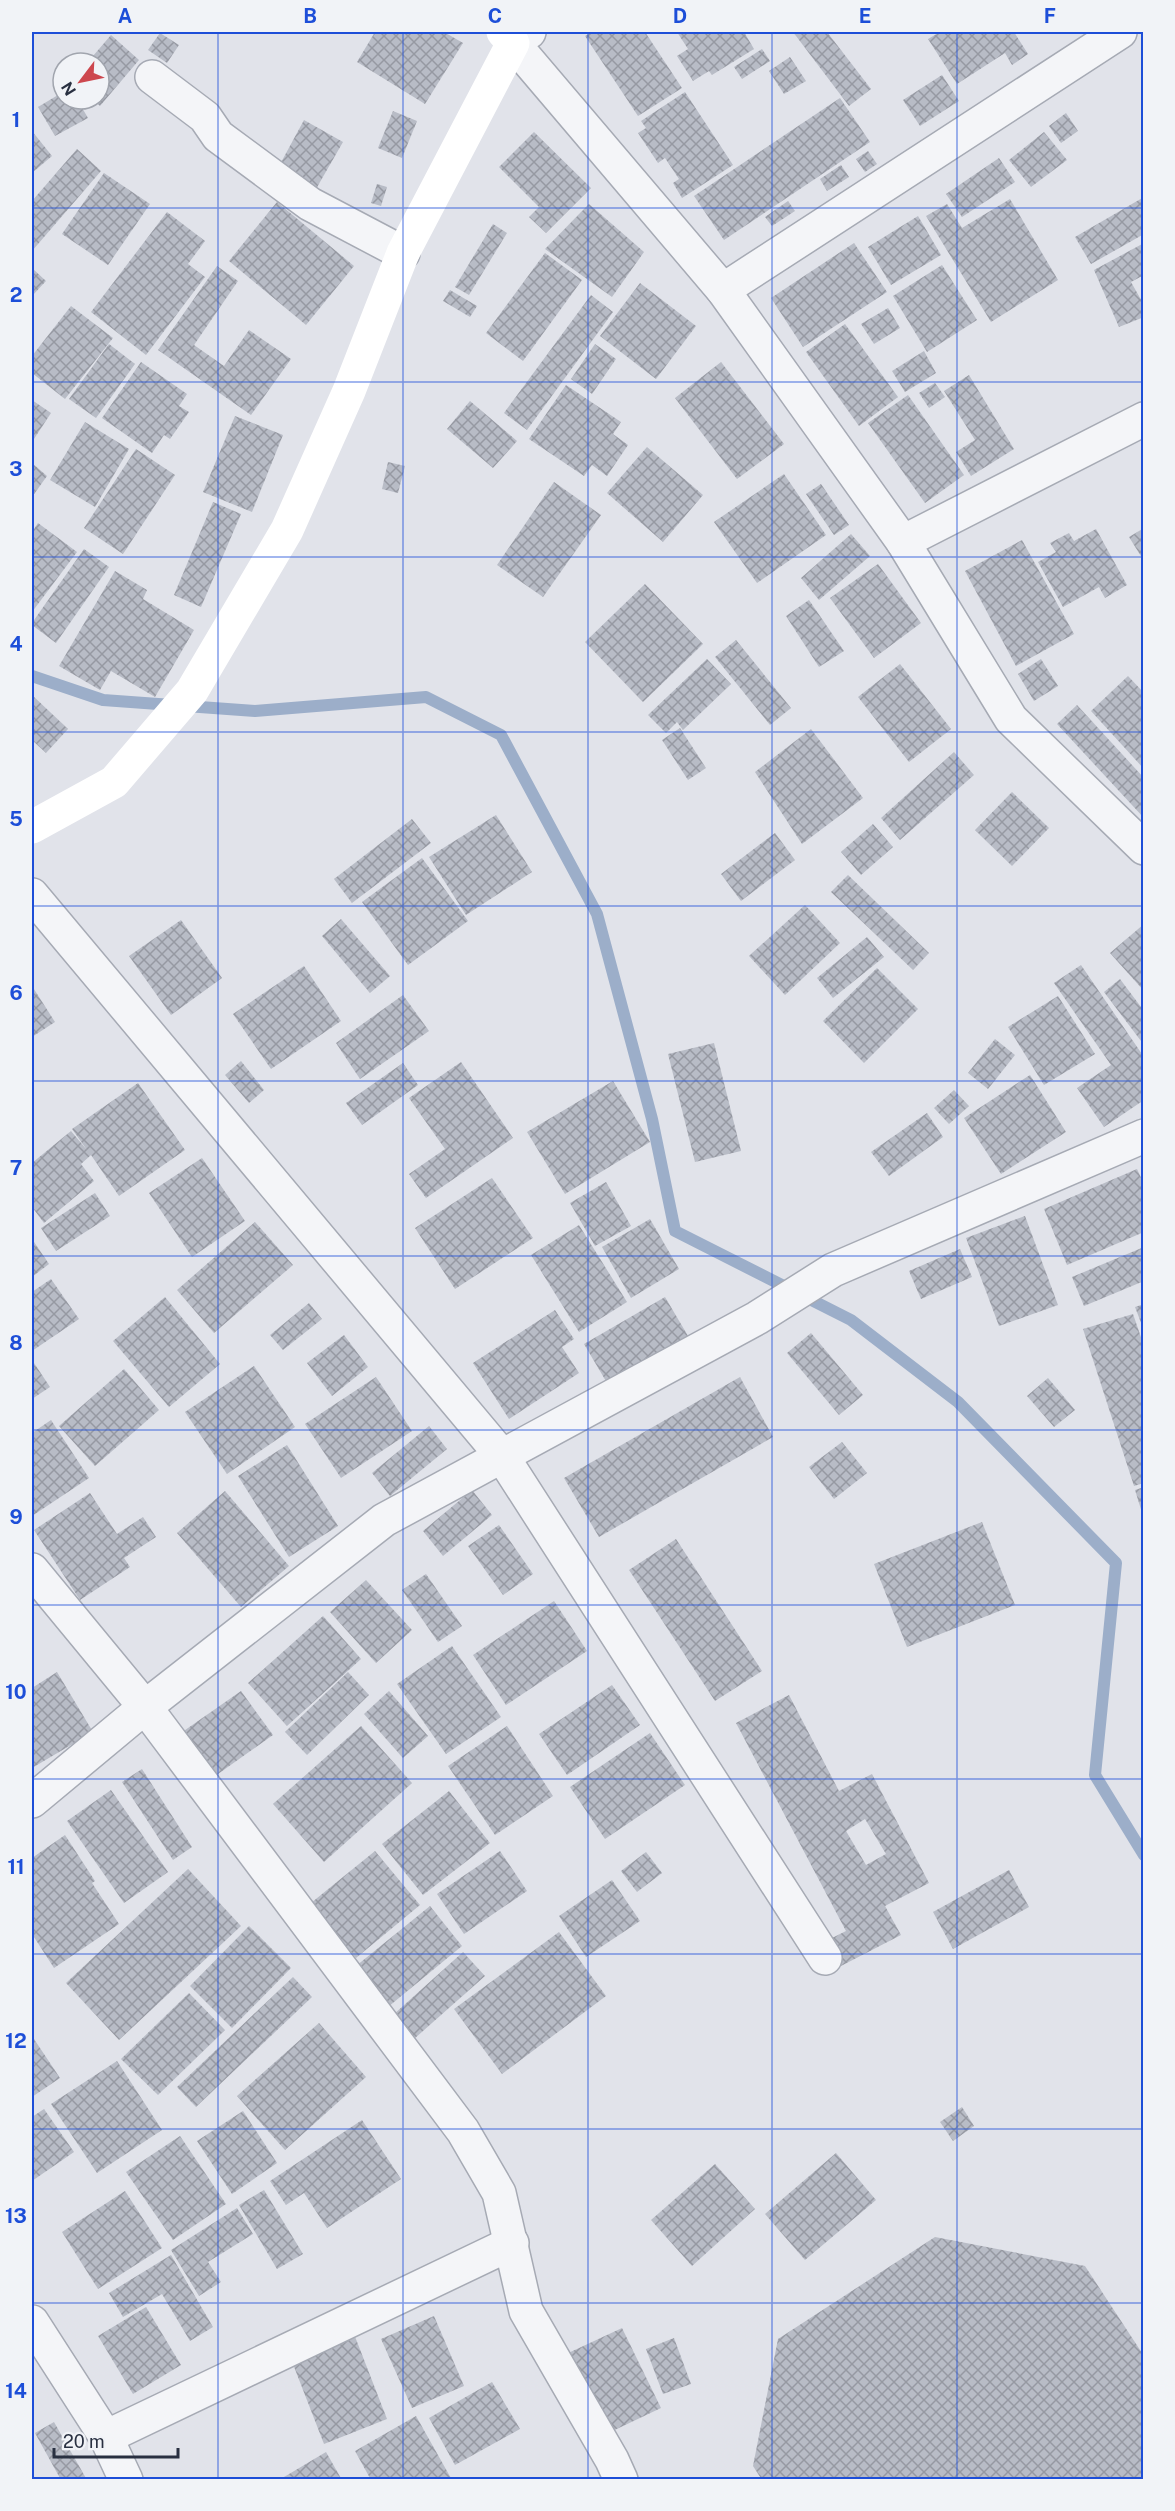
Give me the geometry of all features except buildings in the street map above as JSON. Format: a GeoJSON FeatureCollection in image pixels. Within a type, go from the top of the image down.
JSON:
{"type":"FeatureCollection","features":[{"type":"Feature","properties":{"kind":"street"},"geometry":{"type":"LineString","coordinates":[[723,290],[1120,32]]}},
{"type":"Feature","properties":{"kind":"street"},"geometry":{"type":"LineString","coordinates":[[32,827],[114,782],[192,691],[287,530],[350,391],[403,253],[515,35],[723,290],[903,542],[1011,719],[1143,848]]}},
{"type":"Feature","properties":{"kind":"street"},"geometry":{"type":"LineString","coordinates":[[152,77],[205,117],[218,136],[310,204],[403,253]]}},
{"type":"Feature","properties":{"kind":"street"},"geometry":{"type":"LineString","coordinates":[[903,542],[1143,419]]}},
{"type":"Feature","properties":{"kind":"street"},"geometry":{"type":"LineString","coordinates":[[32,895],[502,1456],[825,1958]]}},
{"type":"Feature","properties":{"kind":"street"},"geometry":{"type":"LineString","coordinates":[[32,1801],[145,1707],[384,1520],[757,1318],[833,1270],[1143,1136]]}},
{"type":"Feature","properties":{"kind":"street"},"geometry":{"type":"LineString","coordinates":[[32,1570],[145,1707],[463,2131],[499,2193],[526,2311],[612,2460],[621,2480]]}},
{"type":"Feature","properties":{"kind":"street"},"geometry":{"type":"LineString","coordinates":[[106,2437],[512,2243]]}},
{"type":"Feature","properties":{"kind":"street"},"geometry":{"type":"LineString","coordinates":[[32,2322],[106,2437],[126,2480]]}},
{"type":"Feature","properties":{"kind":"waterway"},"geometry":{"type":"LineString","coordinates":[[32,676],[103,700],[255,711],[426,697],[501,735],[597,914],[652,1119],[675,1231],[851,1320],[958,1402],[1116,1563],[1095,1775],[1144,1855]]}}]}
